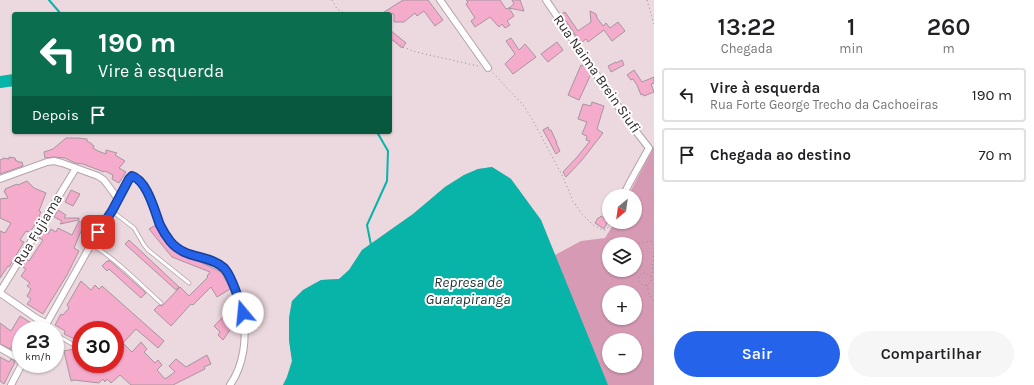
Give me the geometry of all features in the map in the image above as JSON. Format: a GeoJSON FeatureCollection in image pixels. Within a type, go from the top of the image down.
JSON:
{"type":"FeatureCollection","features":[{"type":"Feature","properties":{"kind":"street"},"geometry":{"type":"LineString","coordinates":[[440,0],[488,68]]}},
{"type":"Feature","properties":{"kind":"street","name":"Rua Naima Brein Siufi"},"geometry":{"type":"LineString","coordinates":[[546,0],[628,121],[649,148],[626,189]]}},
{"type":"Feature","properties":{"kind":"street"},"geometry":{"type":"LineString","coordinates":[[0,179],[47,162],[54,161],[98,176],[104,180],[118,199]]}},
{"type":"Feature","properties":{"kind":"street","name":"Rua Fujiama"},"geometry":{"type":"LineString","coordinates":[[0,293],[76,168]]}},
{"type":"Feature","properties":{"kind":"street"},"geometry":{"type":"LineString","coordinates":[[49,321],[130,177],[132,176],[140,182],[152,201],[160,225],[174,246],[183,252],[214,262],[221,266],[226,271],[238,296],[243,313],[244,346],[241,362],[234,380],[230,385]]}},
{"type":"Feature","properties":{"kind":"street"},"geometry":{"type":"LineString","coordinates":[[0,293],[39,321]]}},
{"type":"Feature","properties":{"kind":"street"},"geometry":{"type":"LineString","coordinates":[[0,348],[12,355]]}},
{"type":"Feature","properties":{"kind":"street"},"geometry":{"type":"LineString","coordinates":[[11,385],[17,373]]}},
{"type":"Feature","properties":{"kind":"lane"},"geometry":{"type":"LineString","coordinates":[[112,211],[134,228],[148,250],[189,282]]}},
{"type":"Feature","properties":{"kind":"lane"},"geometry":{"type":"LineString","coordinates":[[92,244],[134,278],[161,304]]}},
{"type":"Feature","properties":{"kind":"path"},"geometry":{"type":"LineString","coordinates":[[647,0],[654,24]]}},
{"type":"Feature","properties":{"kind":"path"},"geometry":{"type":"LineString","coordinates":[[332,1],[338,9],[343,12]]}},
{"type":"Feature","properties":{"kind":"path"},"geometry":{"type":"LineString","coordinates":[[392,39],[403,47],[416,52],[488,68],[524,106],[562,175],[573,201],[582,214],[592,224],[602,230],[608,229]]}},
{"type":"Feature","properties":{"kind":"path"},"geometry":{"type":"LineString","coordinates":[[642,243],[654,241]]}},
{"type":"Feature","properties":{"kind":"path"},"geometry":{"type":"LineString","coordinates":[[647,285],[651,282],[654,262],[654,244]]}},
{"type":"Feature","properties":{"kind":"path"},"geometry":{"type":"LineString","coordinates":[[647,285],[642,285],[639,281],[639,277],[646,273],[651,277],[654,277]]}},
{"type":"Feature","properties":{"kind":"path"},"geometry":{"type":"LineString","coordinates":[[647,285],[649,294],[654,302]]}},
{"type":"Feature","properties":{"kind":"shaded area","name":"Represa de Guarapiranga"},"geometry":{"type":"Polygon","coordinates":[[[654,146],[654,385],[283,385],[292,361],[289,340],[289,318],[292,301],[303,290],[321,280],[339,279],[349,270],[362,250],[413,214],[445,187],[464,175],[478,169],[492,167],[511,179],[541,220],[555,255],[581,241],[602,238],[602,277],[642,277],[642,237],[606,237],[611,229],[642,229],[642,189],[632,189],[654,146]]]}},
{"type":"Feature","properties":{"kind":"water","name":"Represa de Guarapiranga"},"geometry":{"type":"Polygon","coordinates":[[[492,167],[511,179],[541,220],[608,385],[283,385],[292,361],[289,340],[289,318],[292,301],[303,290],[321,280],[339,279],[349,270],[362,250],[413,214],[445,187],[464,175],[478,169],[492,167]]]}},
{"type":"Feature","properties":{"kind":"building"},"geometry":{"type":"Polygon","coordinates":[[[403,0],[428,0],[443,20],[435,26],[424,11],[417,16],[415,13],[404,22],[394,22],[394,14],[392,14],[392,12],[384,12],[403,0]]]}},
{"type":"Feature","properties":{"kind":"building"},"geometry":{"type":"Polygon","coordinates":[[[466,0],[500,0],[506,9],[509,8],[514,16],[507,21],[510,25],[505,28],[502,24],[499,27],[490,17],[475,27],[471,21],[475,18],[466,4],[468,2],[466,0]]]}},
{"type":"Feature","properties":{"kind":"building"},"geometry":{"type":"Polygon","coordinates":[[[512,0],[520,0],[524,11],[509,8],[514,4],[512,0]]]}},
{"type":"Feature","properties":{"kind":"building"},"geometry":{"type":"Polygon","coordinates":[[[590,11],[596,14],[603,26],[606,23],[610,28],[618,22],[625,31],[612,41],[604,30],[588,42],[586,39],[581,43],[561,14],[565,12],[578,31],[591,22],[590,11]]]}},
{"type":"Feature","properties":{"kind":"building"},"geometry":{"type":"Polygon","coordinates":[[[392,32],[406,43],[402,48],[392,40],[392,32]]]}},
{"type":"Feature","properties":{"kind":"building"},"geometry":{"type":"Polygon","coordinates":[[[511,38],[519,50],[525,44],[536,57],[513,74],[505,64],[515,54],[506,41],[511,38]]]}},
{"type":"Feature","properties":{"kind":"building"},"geometry":{"type":"Polygon","coordinates":[[[557,42],[563,50],[548,62],[541,54],[557,42]]]}},
{"type":"Feature","properties":{"kind":"building"},"geometry":{"type":"Polygon","coordinates":[[[622,60],[624,65],[611,72],[608,66],[622,60]]]}},
{"type":"Feature","properties":{"kind":"building"},"geometry":{"type":"Polygon","coordinates":[[[581,65],[586,67],[591,74],[579,100],[568,95],[581,65]]]}},
{"type":"Feature","properties":{"kind":"building"},"geometry":{"type":"Polygon","coordinates":[[[634,70],[642,82],[654,77],[654,83],[651,84],[654,92],[644,96],[643,94],[641,95],[633,79],[631,80],[627,75],[634,70]]]}},
{"type":"Feature","properties":{"kind":"building"},"geometry":{"type":"Polygon","coordinates":[[[592,102],[604,106],[597,129],[603,133],[582,160],[566,177],[563,172],[590,141],[586,140],[587,136],[582,134],[587,122],[578,119],[583,104],[591,106],[592,102]]]}},
{"type":"Feature","properties":{"kind":"building"},"geometry":{"type":"Polygon","coordinates":[[[548,127],[549,130],[551,130],[560,151],[556,154],[543,130],[548,127]]]}},
{"type":"Feature","properties":{"kind":"building"},"geometry":{"type":"Polygon","coordinates":[[[66,138],[87,139],[87,141],[94,146],[93,148],[98,151],[106,154],[106,150],[117,153],[115,155],[125,161],[119,168],[126,172],[119,183],[112,179],[113,175],[105,171],[104,172],[83,164],[75,163],[65,158],[45,158],[44,152],[53,149],[66,138]]]}},
{"type":"Feature","properties":{"kind":"building"},"geometry":{"type":"Polygon","coordinates":[[[9,157],[15,158],[18,162],[22,162],[23,166],[0,174],[0,160],[3,158],[9,159],[9,157]]]}},
{"type":"Feature","properties":{"kind":"building"},"geometry":{"type":"Polygon","coordinates":[[[27,181],[34,188],[46,193],[39,211],[41,212],[40,217],[30,232],[26,231],[20,240],[24,242],[9,267],[8,266],[0,278],[0,231],[5,233],[11,223],[0,218],[0,199],[8,198],[4,191],[6,190],[5,189],[27,181]]]}},
{"type":"Feature","properties":{"kind":"building"},"geometry":{"type":"Polygon","coordinates":[[[71,190],[80,194],[73,206],[65,202],[71,190]]]}},
{"type":"Feature","properties":{"kind":"building"},"geometry":{"type":"Polygon","coordinates":[[[58,210],[66,215],[64,218],[79,218],[79,220],[60,224],[62,221],[54,217],[58,210]]]}},
{"type":"Feature","properties":{"kind":"building"},"geometry":{"type":"Polygon","coordinates":[[[602,217],[602,228],[595,223],[602,217]]]}},
{"type":"Feature","properties":{"kind":"building"},"geometry":{"type":"Polygon","coordinates":[[[79,221],[84,224],[74,248],[79,251],[67,275],[43,314],[27,304],[31,299],[27,296],[31,289],[27,286],[30,283],[21,276],[26,269],[21,266],[26,259],[29,261],[43,240],[39,238],[43,232],[48,234],[51,229],[56,232],[58,228],[72,235],[79,221]]]}},
{"type":"Feature","properties":{"kind":"building"},"geometry":{"type":"Polygon","coordinates":[[[156,225],[162,237],[173,250],[181,255],[219,271],[223,275],[230,289],[217,297],[211,287],[193,305],[191,304],[171,326],[154,310],[159,305],[162,306],[180,287],[189,296],[208,277],[207,276],[210,272],[172,257],[149,229],[156,225]]]}},
{"type":"Feature","properties":{"kind":"building"},"geometry":{"type":"Polygon","coordinates":[[[129,240],[179,287],[176,290],[125,244],[129,240]]]}},
{"type":"Feature","properties":{"kind":"building"},"geometry":{"type":"Polygon","coordinates":[[[109,260],[146,293],[141,298],[109,269],[107,271],[102,266],[109,260]]]}},
{"type":"Feature","properties":{"kind":"building"},"geometry":{"type":"Polygon","coordinates":[[[81,281],[91,290],[95,285],[99,289],[102,286],[164,341],[158,348],[136,329],[124,342],[124,321],[72,321],[72,338],[64,334],[64,321],[57,321],[61,314],[63,315],[69,308],[67,305],[81,281]]]}},
{"type":"Feature","properties":{"kind":"building"},"geometry":{"type":"Polygon","coordinates":[[[234,299],[237,318],[225,321],[232,327],[223,340],[218,335],[220,332],[214,326],[228,312],[234,299]]]}},
{"type":"Feature","properties":{"kind":"building"},"geometry":{"type":"Polygon","coordinates":[[[20,316],[28,321],[17,321],[20,316]]]}},
{"type":"Feature","properties":{"kind":"building"},"geometry":{"type":"Polygon","coordinates":[[[0,323],[11,331],[12,329],[11,349],[0,344],[0,323]]]}},
{"type":"Feature","properties":{"kind":"building"},"geometry":{"type":"Polygon","coordinates":[[[141,342],[147,349],[144,352],[155,363],[158,360],[162,365],[157,370],[165,379],[175,372],[169,366],[176,359],[186,367],[207,355],[211,364],[204,367],[205,369],[173,385],[131,385],[120,375],[111,383],[107,379],[105,382],[103,379],[99,383],[74,380],[71,381],[64,351],[72,349],[72,373],[124,373],[124,344],[132,352],[141,342]]]}},
{"type":"Feature","properties":{"kind":"building"},"geometry":{"type":"Polygon","coordinates":[[[0,357],[9,362],[11,359],[12,368],[4,384],[0,381],[0,357]]]}},
{"type":"Feature","properties":{"kind":"waterway"},"geometry":{"type":"LineString","coordinates":[[49,0],[59,12]]}},
{"type":"Feature","properties":{"kind":"waterway"},"geometry":{"type":"LineString","coordinates":[[0,82],[12,80]]}},
{"type":"Feature","properties":{"kind":"waterway"},"geometry":{"type":"LineString","coordinates":[[371,245],[367,225],[387,181],[388,151],[378,134]]}},
{"type":"Feature","properties":{"kind":"route"},"geometry":{"type":"LineString","coordinates":[[98,232],[112,211],[130,177],[132,176],[136,178],[152,201],[160,225],[174,246],[183,252],[214,262],[226,271],[238,296],[243,313]]}}]}
